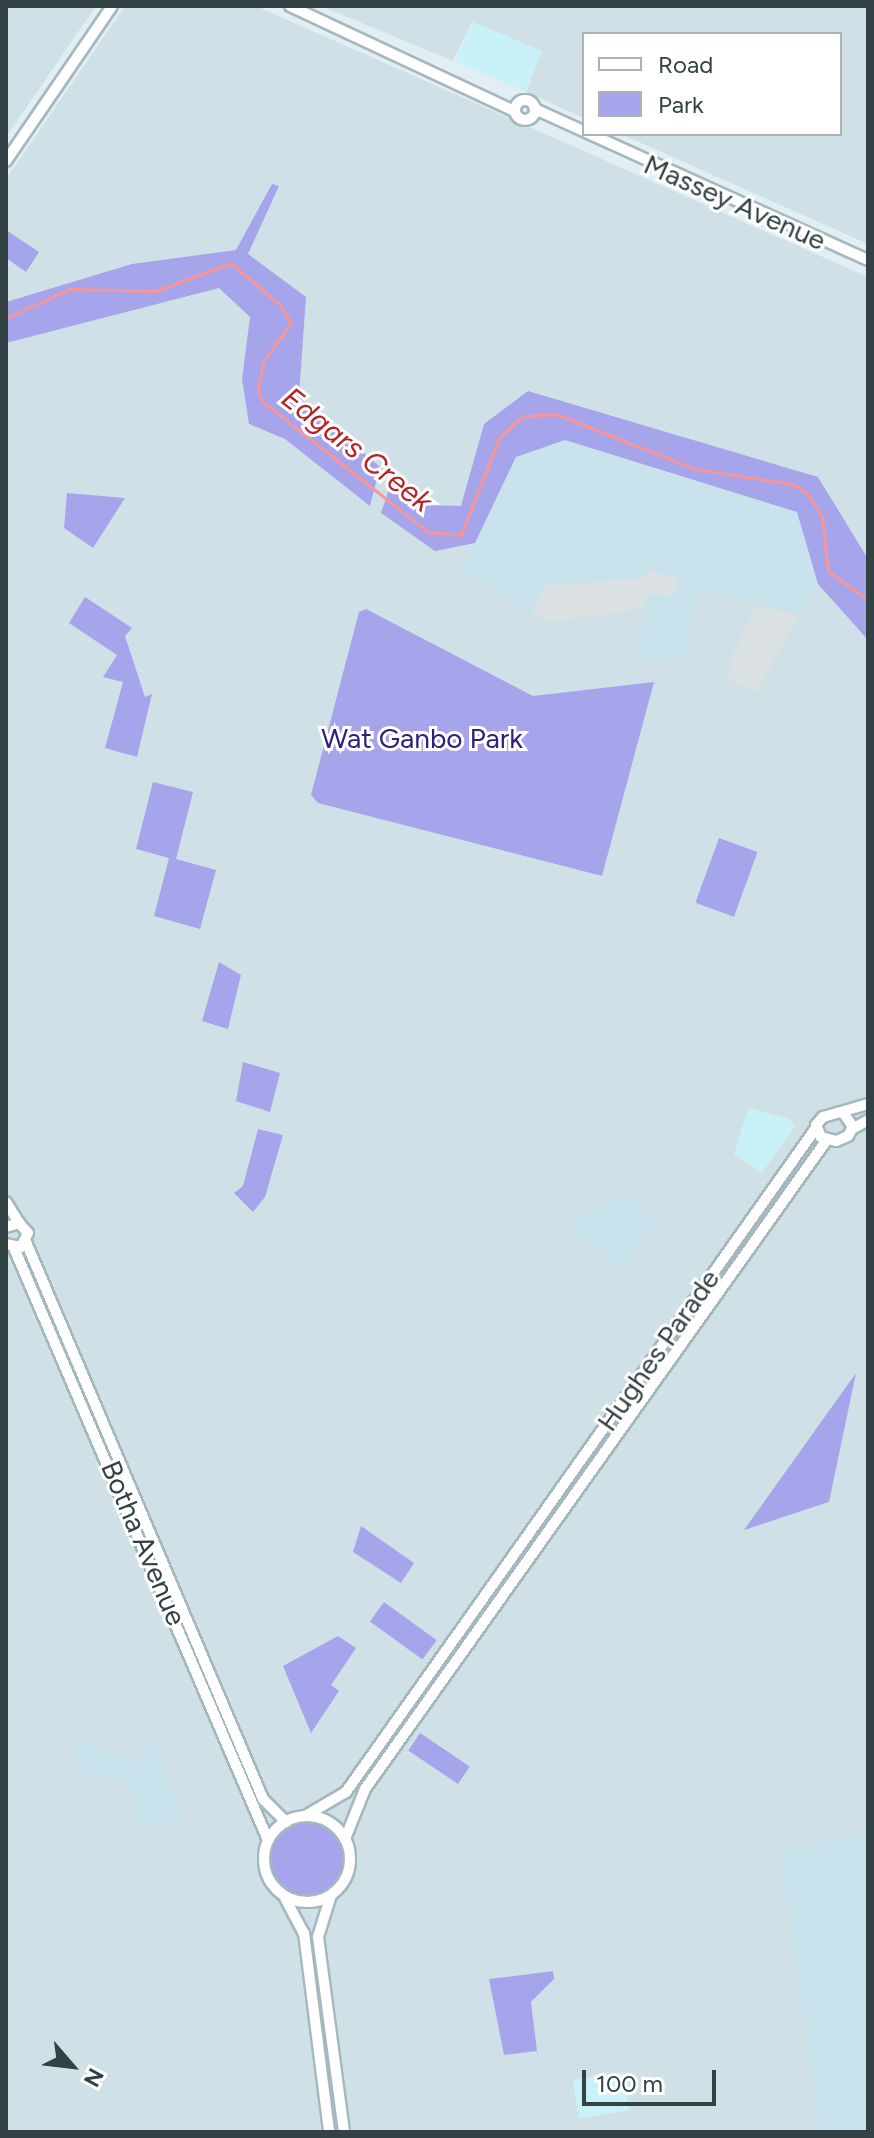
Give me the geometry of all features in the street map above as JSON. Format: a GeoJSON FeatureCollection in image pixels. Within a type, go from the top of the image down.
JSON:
{"type":"FeatureCollection","features":[{"type":"Feature","properties":{"kind":"street"},"geometry":{"type":"LineString","coordinates":[[6,161],[112,6]]}},
{"type":"Feature","properties":{"kind":"street"},"geometry":{"type":"LineString","coordinates":[[290,6],[533,114]]}},
{"type":"Feature","properties":{"kind":"street"},"geometry":{"type":"LineString","coordinates":[[516,106],[530,101],[533,114]]}},
{"type":"Feature","properties":{"kind":"street","name":"Massey Avenue"},"geometry":{"type":"LineString","coordinates":[[533,114],[582,135]]}},
{"type":"Feature","properties":{"kind":"street","name":"Massey Avenue"},"geometry":{"type":"LineString","coordinates":[[585,136],[868,260]]}},
{"type":"Feature","properties":{"kind":"street"},"geometry":{"type":"LineString","coordinates":[[868,1104],[844,1114],[823,1117],[816,1128],[826,1141],[842,1140],[852,1129],[868,1120]]}},
{"type":"Feature","properties":{"kind":"street"},"geometry":{"type":"LineString","coordinates":[[844,1114],[852,1129]]}},
{"type":"Feature","properties":{"kind":"street","name":"Hughes Parade"},"geometry":{"type":"LineString","coordinates":[[305,1816],[346,1792],[816,1128]]}},
{"type":"Feature","properties":{"kind":"street","name":"Hughes Parade"},"geometry":{"type":"LineString","coordinates":[[345,1839],[365,1789],[826,1141]]}},
{"type":"Feature","properties":{"kind":"street"},"geometry":{"type":"LineString","coordinates":[[6,1202],[19,1223],[6,1227]]}},
{"type":"Feature","properties":{"kind":"street","name":"Botha Avenue"},"geometry":{"type":"LineString","coordinates":[[19,1223],[28,1233],[26,1242],[75,1375],[229,1732],[268,1840]]}},
{"type":"Feature","properties":{"kind":"street"},"geometry":{"type":"LineString","coordinates":[[10,1246],[26,1242]]}},
{"type":"Feature","properties":{"kind":"street","name":"Botha Avenue"},"geometry":{"type":"LineString","coordinates":[[10,1246],[75,1375]]}},
{"type":"Feature","properties":{"kind":"street"},"geometry":{"type":"LineString","coordinates":[[500,1573],[512,1581]]}},
{"type":"Feature","properties":{"kind":"street","name":"Botha Avenue"},"geometry":{"type":"LineString","coordinates":[[229,1732],[263,1799],[286,1822]]}},
{"type":"Feature","properties":{"kind":"street"},"geometry":{"type":"LineString","coordinates":[[329,2132],[304,1933],[284,1896],[267,1876],[268,1840],[286,1822],[305,1816],[329,1822],[345,1839],[348,1870],[331,1895],[318,1937],[344,2132]]}},
{"type":"Feature","properties":{"kind":"street"},"geometry":{"type":"LineString","coordinates":[[284,1896],[307,1903],[331,1895]]}},
{"type":"Feature","properties":{"kind":"street"},"geometry":{"type":"LineString","coordinates":[[325,2097],[338,2089]]}},
{"type":"Feature","properties":{"kind":"shaded area"},"geometry":{"type":"Polygon","coordinates":[[[6,6],[96,6],[6,137],[6,6]]]}},
{"type":"Feature","properties":{"kind":"shaded area"},"geometry":{"type":"Polygon","coordinates":[[[125,6],[256,6],[868,277],[868,2132],[6,2132],[6,179],[125,6]]]}},
{"type":"Feature","properties":{"kind":"shaded area"},"geometry":{"type":"Polygon","coordinates":[[[321,6],[868,6],[868,244],[625,136],[842,136],[842,32],[582,32],[582,117],[526,92],[542,51],[472,22],[453,61],[321,6]]]}},
{"type":"Feature","properties":{"kind":"shaded area"},"geometry":{"type":"Polygon","coordinates":[[[472,22],[542,52],[525,91],[455,62],[472,22]]]}},
{"type":"Feature","properties":{"kind":"shaded area"},"geometry":{"type":"Polygon","coordinates":[[[564,440],[797,512],[818,584],[799,615],[699,587],[684,659],[639,660],[645,608],[550,622],[462,573],[516,457],[564,440]]]}},
{"type":"Feature","properties":{"kind":"shaded area"},"geometry":{"type":"Polygon","coordinates":[[[648,570],[679,579],[674,597],[647,594],[645,608],[550,622],[532,611],[545,586],[647,577],[648,570]]]}},
{"type":"Feature","properties":{"kind":"shaded area"},"geometry":{"type":"Polygon","coordinates":[[[756,606],[799,615],[756,693],[728,678],[734,666],[729,663],[756,606]]]}},
{"type":"Feature","properties":{"kind":"shaded area"},"geometry":{"type":"Polygon","coordinates":[[[748,1108],[789,1119],[795,1126],[762,1173],[734,1154],[748,1108]]]}},
{"type":"Feature","properties":{"kind":"shaded area"},"geometry":{"type":"Polygon","coordinates":[[[622,1194],[656,1220],[624,1267],[569,1228],[622,1194]]]}},
{"type":"Feature","properties":{"kind":"shaded area"},"geometry":{"type":"Polygon","coordinates":[[[82,1737],[140,1766],[146,1743],[153,1740],[184,1819],[138,1824],[132,1784],[68,1767],[82,1737]]]}},
{"type":"Feature","properties":{"kind":"shaded area"},"geometry":{"type":"Polygon","coordinates":[[[868,1831],[868,2132],[820,2132],[780,1852],[868,1831]]]}},
{"type":"Feature","properties":{"kind":"shaded area"},"geometry":{"type":"Polygon","coordinates":[[[623,2072],[629,2111],[579,2118],[573,2080],[623,2072]]]}},
{"type":"Feature","properties":{"kind":"green space"},"geometry":{"type":"Polygon","coordinates":[[[272,184],[279,186],[248,254],[306,297],[299,395],[380,467],[370,506],[285,439],[249,424],[242,379],[250,317],[219,288],[6,343],[6,302],[132,264],[236,250],[272,184]]]}},
{"type":"Feature","properties":{"kind":"green space"},"geometry":{"type":"Polygon","coordinates":[[[6,230],[39,252],[26,272],[6,258],[6,230]]]}},
{"type":"Feature","properties":{"kind":"green space"},"geometry":{"type":"Polygon","coordinates":[[[528,391],[818,477],[868,559],[868,640],[818,584],[797,512],[565,440],[516,457],[475,543],[435,551],[381,513],[392,480],[423,505],[461,506],[484,424],[528,391]]]}},
{"type":"Feature","properties":{"kind":"green space"},"geometry":{"type":"Polygon","coordinates":[[[67,493],[125,498],[93,548],[64,528],[67,493]]]}},
{"type":"Feature","properties":{"kind":"green space"},"geometry":{"type":"Polygon","coordinates":[[[85,597],[132,628],[125,636],[145,697],[152,694],[137,757],[105,748],[123,682],[103,677],[117,655],[69,623],[85,597]]]}},
{"type":"Feature","properties":{"kind":"green space","name":"Wat Ganbo Park"},"geometry":{"type":"Polygon","coordinates":[[[366,609],[533,696],[654,682],[602,876],[318,803],[311,795],[359,612],[366,609]]]}},
{"type":"Feature","properties":{"kind":"green space"},"geometry":{"type":"Polygon","coordinates":[[[153,782],[193,792],[176,859],[216,870],[200,929],[154,916],[169,858],[136,849],[153,782]]]}},
{"type":"Feature","properties":{"kind":"green space"},"geometry":{"type":"Polygon","coordinates":[[[719,838],[758,852],[734,917],[695,903],[719,838]]]}},
{"type":"Feature","properties":{"kind":"green space"},"geometry":{"type":"Polygon","coordinates":[[[219,962],[241,975],[228,1029],[202,1021],[219,962]]]}},
{"type":"Feature","properties":{"kind":"green space"},"geometry":{"type":"Polygon","coordinates":[[[243,1062],[280,1073],[270,1112],[236,1101],[243,1062]]]}},
{"type":"Feature","properties":{"kind":"green space"},"geometry":{"type":"Polygon","coordinates":[[[258,1129],[283,1135],[265,1197],[253,1212],[234,1193],[243,1186],[258,1129]]]}},
{"type":"Feature","properties":{"kind":"green space"},"geometry":{"type":"Polygon","coordinates":[[[856,1373],[829,1502],[744,1530],[856,1373]]]}},
{"type":"Feature","properties":{"kind":"green space"},"geometry":{"type":"Polygon","coordinates":[[[361,1526],[414,1563],[401,1583],[353,1552],[361,1526]]]}},
{"type":"Feature","properties":{"kind":"green space"},"geometry":{"type":"Polygon","coordinates":[[[384,1602],[437,1640],[422,1660],[370,1621],[384,1602]]]}},
{"type":"Feature","properties":{"kind":"green space"},"geometry":{"type":"Polygon","coordinates":[[[338,1636],[356,1648],[331,1685],[339,1691],[311,1733],[283,1666],[338,1636]]]}},
{"type":"Feature","properties":{"kind":"green space"},"geometry":{"type":"Polygon","coordinates":[[[420,1733],[470,1767],[458,1784],[408,1750],[420,1733]]]}},
{"type":"Feature","properties":{"kind":"green space"},"geometry":{"type":"Polygon","coordinates":[[[307,1819],[322,1822],[335,1831],[344,1844],[347,1859],[344,1874],[335,1887],[322,1896],[307,1899],[292,1896],[279,1887],[270,1874],[267,1859],[270,1844],[279,1831],[292,1822],[307,1819]]]}},
{"type":"Feature","properties":{"kind":"green space"},"geometry":{"type":"Polygon","coordinates":[[[553,1971],[554,1979],[531,2002],[537,2051],[504,2055],[489,1979],[553,1971]]]}},
{"type":"Feature","properties":{"kind":"waterway","name":"Edgars Creek"},"geometry":{"type":"LineString","coordinates":[[6,318],[70,289],[155,291],[231,263],[280,305],[291,323],[263,362],[258,391],[263,402],[428,532],[461,535],[499,438],[523,416],[556,414],[695,469],[792,484],[807,493],[822,517],[828,571],[868,600]]}}]}
